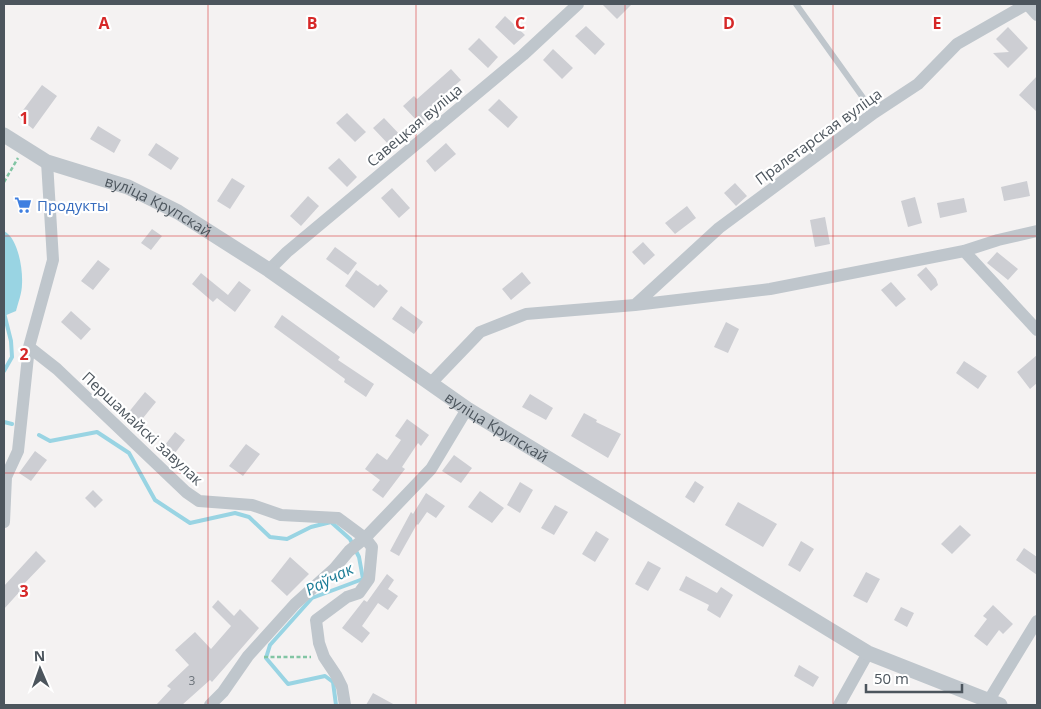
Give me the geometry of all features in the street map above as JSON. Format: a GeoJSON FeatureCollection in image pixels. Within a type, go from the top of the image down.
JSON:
{"type":"FeatureCollection","features":[{"type":"Feature","properties":{"kind":"street","name":"Савецкая вуліца"},"geometry":{"type":"LineString","coordinates":[[269,270],[287,252],[523,55],[578,4]]}},
{"type":"Feature","properties":{"kind":"street","name":"Пралетарская вуліца"},"geometry":{"type":"LineString","coordinates":[[635,305],[720,228],[874,113],[918,84],[957,44],[1027,4]]}},
{"type":"Feature","properties":{"kind":"street"},"geometry":{"type":"LineString","coordinates":[[1027,4],[1037,15]]}},
{"type":"Feature","properties":{"kind":"street","name":"вуліца Крупскай"},"geometry":{"type":"LineString","coordinates":[[4,136],[46,162],[128,187],[178,212],[269,270],[467,409],[868,653],[995,703]]}},
{"type":"Feature","properties":{"kind":"street"},"geometry":{"type":"LineString","coordinates":[[4,522],[6,477],[18,450],[29,347],[53,260],[46,162]]}},
{"type":"Feature","properties":{"kind":"street"},"geometry":{"type":"LineString","coordinates":[[431,383],[480,332],[526,314],[635,305],[770,289],[964,251],[998,240],[1037,231]]}},
{"type":"Feature","properties":{"kind":"street"},"geometry":{"type":"LineString","coordinates":[[964,251],[1037,330]]}},
{"type":"Feature","properties":{"kind":"street","name":"Першамайскі завулак"},"geometry":{"type":"LineString","coordinates":[[29,347],[57,369],[186,492],[199,501],[252,505],[281,515],[338,518],[358,544]]}},
{"type":"Feature","properties":{"kind":"street"},"geometry":{"type":"LineString","coordinates":[[210,705],[223,692],[248,656],[295,604],[334,569],[431,469],[467,409]]}},
{"type":"Feature","properties":{"kind":"street"},"geometry":{"type":"LineString","coordinates":[[345,705],[342,687],[324,658],[319,643],[316,620],[347,597],[359,593],[369,579],[372,547],[358,544]]}},
{"type":"Feature","properties":{"kind":"street"},"geometry":{"type":"LineString","coordinates":[[995,703],[1037,621]]}},
{"type":"Feature","properties":{"kind":"street"},"geometry":{"type":"LineString","coordinates":[[839,705],[868,653]]}},
{"type":"Feature","properties":{"kind":"lane"},"geometry":{"type":"LineString","coordinates":[[796,4],[874,113]]}},
{"type":"Feature","properties":{"kind":"path"},"geometry":{"type":"LineString","coordinates":[[4,182],[24,148]]}},
{"type":"Feature","properties":{"kind":"path"},"geometry":{"type":"LineString","coordinates":[[260,657],[324,658]]}},
{"type":"Feature","properties":{"kind":"water"},"geometry":{"type":"Polygon","coordinates":[[[4,231],[13,240],[19,254],[22,278],[16,311],[4,316],[4,231]]]}},
{"type":"Feature","properties":{"kind":"building"},"geometry":{"type":"Polygon","coordinates":[[[602,4],[632,4],[617,19],[602,4]]]}},
{"type":"Feature","properties":{"kind":"building"},"geometry":{"type":"Polygon","coordinates":[[[505,16],[525,35],[514,45],[495,27],[505,16]]]}},
{"type":"Feature","properties":{"kind":"building"},"geometry":{"type":"Polygon","coordinates":[[[586,26],[605,44],[595,55],[575,36],[586,26]]]}},
{"type":"Feature","properties":{"kind":"building"},"geometry":{"type":"Polygon","coordinates":[[[1008,27],[1028,48],[1008,68],[993,53],[1009,52],[996,39],[1008,27]]]}},
{"type":"Feature","properties":{"kind":"building"},"geometry":{"type":"Polygon","coordinates":[[[479,38],[498,57],[488,68],[468,49],[479,38]]]}},
{"type":"Feature","properties":{"kind":"building"},"geometry":{"type":"Polygon","coordinates":[[[553,49],[573,68],[562,79],[543,60],[553,49]]]}},
{"type":"Feature","properties":{"kind":"building"},"geometry":{"type":"Polygon","coordinates":[[[451,69],[461,80],[427,110],[432,115],[422,126],[403,106],[414,96],[417,99],[451,69]]]}},
{"type":"Feature","properties":{"kind":"building"},"geometry":{"type":"Polygon","coordinates":[[[1037,76],[1037,112],[1019,95],[1037,76]]]}},
{"type":"Feature","properties":{"kind":"building"},"geometry":{"type":"Polygon","coordinates":[[[42,85],[57,96],[33,129],[18,117],[42,85]]]}},
{"type":"Feature","properties":{"kind":"building"},"geometry":{"type":"Polygon","coordinates":[[[499,99],[518,117],[508,128],[488,110],[499,99]]]}},
{"type":"Feature","properties":{"kind":"building"},"geometry":{"type":"Polygon","coordinates":[[[347,113],[366,132],[355,142],[336,123],[347,113]]]}},
{"type":"Feature","properties":{"kind":"building"},"geometry":{"type":"Polygon","coordinates":[[[384,118],[403,138],[392,148],[373,128],[384,118]]]}},
{"type":"Feature","properties":{"kind":"building"},"geometry":{"type":"Polygon","coordinates":[[[98,126],[121,140],[114,153],[90,139],[98,126]]]}},
{"type":"Feature","properties":{"kind":"building"},"geometry":{"type":"Polygon","coordinates":[[[156,143],[179,158],[171,170],[148,155],[156,143]]]}},
{"type":"Feature","properties":{"kind":"building"},"geometry":{"type":"Polygon","coordinates":[[[446,143],[456,154],[435,172],[426,161],[446,143]]]}},
{"type":"Feature","properties":{"kind":"building"},"geometry":{"type":"Polygon","coordinates":[[[339,158],[357,177],[347,187],[328,168],[339,158]]]}},
{"type":"Feature","properties":{"kind":"building"},"geometry":{"type":"Polygon","coordinates":[[[232,178],[245,186],[230,209],[217,201],[232,178]]]}},
{"type":"Feature","properties":{"kind":"building"},"geometry":{"type":"Polygon","coordinates":[[[1027,181],[1030,196],[1004,201],[1001,187],[1027,181]]]}},
{"type":"Feature","properties":{"kind":"building"},"geometry":{"type":"Polygon","coordinates":[[[735,183],[747,196],[736,206],[724,193],[735,183]]]}},
{"type":"Feature","properties":{"kind":"building"},"geometry":{"type":"Polygon","coordinates":[[[392,188],[410,208],[399,218],[381,198],[392,188]]]}},
{"type":"Feature","properties":{"kind":"building"},"geometry":{"type":"Polygon","coordinates":[[[308,196],[319,206],[301,226],[290,216],[308,196]]]}},
{"type":"Feature","properties":{"kind":"building"},"geometry":{"type":"Polygon","coordinates":[[[915,197],[922,223],[908,227],[901,201],[915,197]]]}},
{"type":"Feature","properties":{"kind":"building"},"geometry":{"type":"Polygon","coordinates":[[[964,198],[967,212],[940,218],[937,203],[964,198]]]}},
{"type":"Feature","properties":{"kind":"building"},"geometry":{"type":"Polygon","coordinates":[[[687,206],[696,218],[675,234],[665,223],[687,206]]]}},
{"type":"Feature","properties":{"kind":"building"},"geometry":{"type":"Polygon","coordinates":[[[825,217],[830,244],[815,247],[810,220],[825,217]]]}},
{"type":"Feature","properties":{"kind":"building"},"geometry":{"type":"Polygon","coordinates":[[[152,229],[162,236],[151,250],[141,243],[152,229]]]}},
{"type":"Feature","properties":{"kind":"building"},"geometry":{"type":"Polygon","coordinates":[[[643,242],[655,255],[644,265],[632,252],[643,242]]]}},
{"type":"Feature","properties":{"kind":"building"},"geometry":{"type":"Polygon","coordinates":[[[335,247],[357,263],[348,275],[326,259],[335,247]]]}},
{"type":"Feature","properties":{"kind":"building"},"geometry":{"type":"Polygon","coordinates":[[[997,252],[1018,269],[1008,280],[987,263],[997,252]]]}},
{"type":"Feature","properties":{"kind":"building"},"geometry":{"type":"Polygon","coordinates":[[[98,260],[110,269],[93,290],[81,281],[98,260]]]}},
{"type":"Feature","properties":{"kind":"building"},"geometry":{"type":"Polygon","coordinates":[[[926,267],[936,279],[938,285],[931,291],[917,275],[926,267]]]}},
{"type":"Feature","properties":{"kind":"building"},"geometry":{"type":"Polygon","coordinates":[[[356,270],[388,291],[374,308],[345,286],[356,270]]]}},
{"type":"Feature","properties":{"kind":"building"},"geometry":{"type":"Polygon","coordinates":[[[522,272],[531,283],[511,300],[502,289],[522,272]]]}},
{"type":"Feature","properties":{"kind":"building"},"geometry":{"type":"Polygon","coordinates":[[[201,273],[228,295],[239,281],[251,290],[235,312],[217,298],[213,302],[192,284],[201,273]]]}},
{"type":"Feature","properties":{"kind":"building"},"geometry":{"type":"Polygon","coordinates":[[[891,282],[906,299],[896,307],[881,290],[891,282]]]}},
{"type":"Feature","properties":{"kind":"building"},"geometry":{"type":"Polygon","coordinates":[[[401,306],[423,322],[414,334],[392,319],[401,306]]]}},
{"type":"Feature","properties":{"kind":"building"},"geometry":{"type":"Polygon","coordinates":[[[71,311],[91,329],[81,340],[61,322],[71,311]]]}},
{"type":"Feature","properties":{"kind":"building"},"geometry":{"type":"Polygon","coordinates":[[[282,315],[340,357],[338,360],[374,384],[366,397],[344,382],[345,379],[274,327],[282,315]]]}},
{"type":"Feature","properties":{"kind":"building"},"geometry":{"type":"Polygon","coordinates":[[[726,322],[739,329],[728,353],[714,347],[726,322]]]}},
{"type":"Feature","properties":{"kind":"building"},"geometry":{"type":"Polygon","coordinates":[[[1037,355],[1037,383],[1030,389],[1017,372],[1037,355]]]}},
{"type":"Feature","properties":{"kind":"building"},"geometry":{"type":"Polygon","coordinates":[[[964,361],[987,376],[978,389],[956,373],[964,361]]]}},
{"type":"Feature","properties":{"kind":"building"},"geometry":{"type":"Polygon","coordinates":[[[145,392],[156,402],[139,423],[128,413],[145,392]]]}},
{"type":"Feature","properties":{"kind":"building"},"geometry":{"type":"Polygon","coordinates":[[[530,394],[553,408],[546,420],[522,407],[530,394]]]}},
{"type":"Feature","properties":{"kind":"building"},"geometry":{"type":"Polygon","coordinates":[[[584,413],[597,420],[596,422],[621,434],[608,458],[571,436],[584,413]]]}},
{"type":"Feature","properties":{"kind":"building"},"geometry":{"type":"Polygon","coordinates":[[[407,419],[429,435],[421,446],[418,443],[402,467],[405,469],[383,498],[372,490],[380,480],[365,469],[377,453],[387,460],[401,440],[395,436],[407,419]]]}},
{"type":"Feature","properties":{"kind":"building"},"geometry":{"type":"Polygon","coordinates":[[[175,432],[185,440],[171,458],[161,450],[175,432]]]}},
{"type":"Feature","properties":{"kind":"building"},"geometry":{"type":"Polygon","coordinates":[[[246,444],[260,454],[243,476],[229,466],[246,444]]]}},
{"type":"Feature","properties":{"kind":"building"},"geometry":{"type":"Polygon","coordinates":[[[35,451],[47,460],[31,481],[19,473],[35,451]]]}},
{"type":"Feature","properties":{"kind":"building"},"geometry":{"type":"Polygon","coordinates":[[[454,455],[472,468],[461,483],[442,471],[454,455]]]}},
{"type":"Feature","properties":{"kind":"building"},"geometry":{"type":"Polygon","coordinates":[[[695,481],[704,487],[694,503],[685,497],[695,481]]]}},
{"type":"Feature","properties":{"kind":"building"},"geometry":{"type":"Polygon","coordinates":[[[520,482],[533,490],[520,513],[507,505],[520,482]]]}},
{"type":"Feature","properties":{"kind":"building"},"geometry":{"type":"Polygon","coordinates":[[[93,490],[103,500],[95,508],[85,498],[93,490]]]}},
{"type":"Feature","properties":{"kind":"building"},"geometry":{"type":"Polygon","coordinates":[[[480,491],[504,508],[492,523],[468,507],[480,491]]]}},
{"type":"Feature","properties":{"kind":"building"},"geometry":{"type":"Polygon","coordinates":[[[426,493],[445,506],[436,518],[427,512],[417,524],[399,556],[390,551],[411,512],[413,514],[426,493]]]}},
{"type":"Feature","properties":{"kind":"building"},"geometry":{"type":"Polygon","coordinates":[[[738,502],[777,524],[763,547],[725,525],[738,502]]]}},
{"type":"Feature","properties":{"kind":"building"},"geometry":{"type":"Polygon","coordinates":[[[555,505],[568,512],[554,535],[541,528],[555,505]]]}},
{"type":"Feature","properties":{"kind":"building"},"geometry":{"type":"Polygon","coordinates":[[[960,525],[971,535],[952,554],[941,544],[960,525]]]}},
{"type":"Feature","properties":{"kind":"building"},"geometry":{"type":"Polygon","coordinates":[[[596,531],[609,539],[595,562],[582,554],[596,531]]]}},
{"type":"Feature","properties":{"kind":"building"},"geometry":{"type":"Polygon","coordinates":[[[801,541],[814,549],[800,572],[788,565],[801,541]]]}},
{"type":"Feature","properties":{"kind":"building"},"geometry":{"type":"Polygon","coordinates":[[[1024,548],[1037,557],[1037,575],[1016,560],[1024,548]]]}},
{"type":"Feature","properties":{"kind":"building"},"geometry":{"type":"Polygon","coordinates":[[[36,551],[46,561],[20,588],[22,589],[4,609],[4,586],[36,551]]]}},
{"type":"Feature","properties":{"kind":"building"},"geometry":{"type":"Polygon","coordinates":[[[290,557],[309,574],[287,596],[271,581],[290,557]]]}},
{"type":"Feature","properties":{"kind":"building"},"geometry":{"type":"Polygon","coordinates":[[[648,561],[661,568],[648,591],[635,584],[648,561]]]}},
{"type":"Feature","properties":{"kind":"building"},"geometry":{"type":"Polygon","coordinates":[[[866,572],[880,579],[867,603],[853,596],[866,572]]]}},
{"type":"Feature","properties":{"kind":"building"},"geometry":{"type":"Polygon","coordinates":[[[387,574],[394,580],[388,589],[398,596],[388,610],[378,603],[362,626],[370,633],[362,643],[342,628],[364,600],[367,602],[387,574]]]}},
{"type":"Feature","properties":{"kind":"building"},"geometry":{"type":"Polygon","coordinates":[[[686,576],[717,593],[721,587],[733,595],[720,618],[707,610],[709,605],[679,590],[686,576]]]}},
{"type":"Feature","properties":{"kind":"building"},"geometry":{"type":"Polygon","coordinates":[[[218,600],[234,616],[240,609],[259,628],[212,682],[210,680],[182,705],[156,705],[171,689],[167,686],[189,665],[175,650],[195,632],[211,649],[231,626],[212,607],[218,600]]]}},
{"type":"Feature","properties":{"kind":"building"},"geometry":{"type":"Polygon","coordinates":[[[993,605],[1013,624],[1003,634],[999,630],[987,646],[974,636],[987,619],[983,616],[993,605]]]}},
{"type":"Feature","properties":{"kind":"building"},"geometry":{"type":"Polygon","coordinates":[[[901,607],[914,613],[907,627],[894,620],[901,607]]]}},
{"type":"Feature","properties":{"kind":"building"},"geometry":{"type":"Polygon","coordinates":[[[799,665],[819,677],[813,687],[794,676],[799,665]]]}},
{"type":"Feature","properties":{"kind":"building"},"geometry":{"type":"Polygon","coordinates":[[[373,693],[395,705],[366,705],[373,693]]]}},
{"type":"Feature","properties":{"kind":"waterway","name":"Раўчак"},"geometry":{"type":"LineString","coordinates":[[4,313],[11,341],[12,357],[4,371]]}},
{"type":"Feature","properties":{"kind":"waterway","name":"Раўчак"},"geometry":{"type":"LineString","coordinates":[[4,422],[12,424]]}},
{"type":"Feature","properties":{"kind":"waterway","name":"Раўчак"},"geometry":{"type":"LineString","coordinates":[[39,435],[50,441],[97,432],[129,453],[155,500],[190,523],[235,513],[249,517],[270,537],[287,539],[311,527],[331,522],[350,539],[359,557],[363,579],[312,598],[270,645],[266,658],[288,684],[325,676],[333,682],[336,705]]}},
{"type":"Feature","properties":{"kind":"place","name":"Продукты"},"geometry":{"type":"Point","coordinates":[23,205]}}]}
